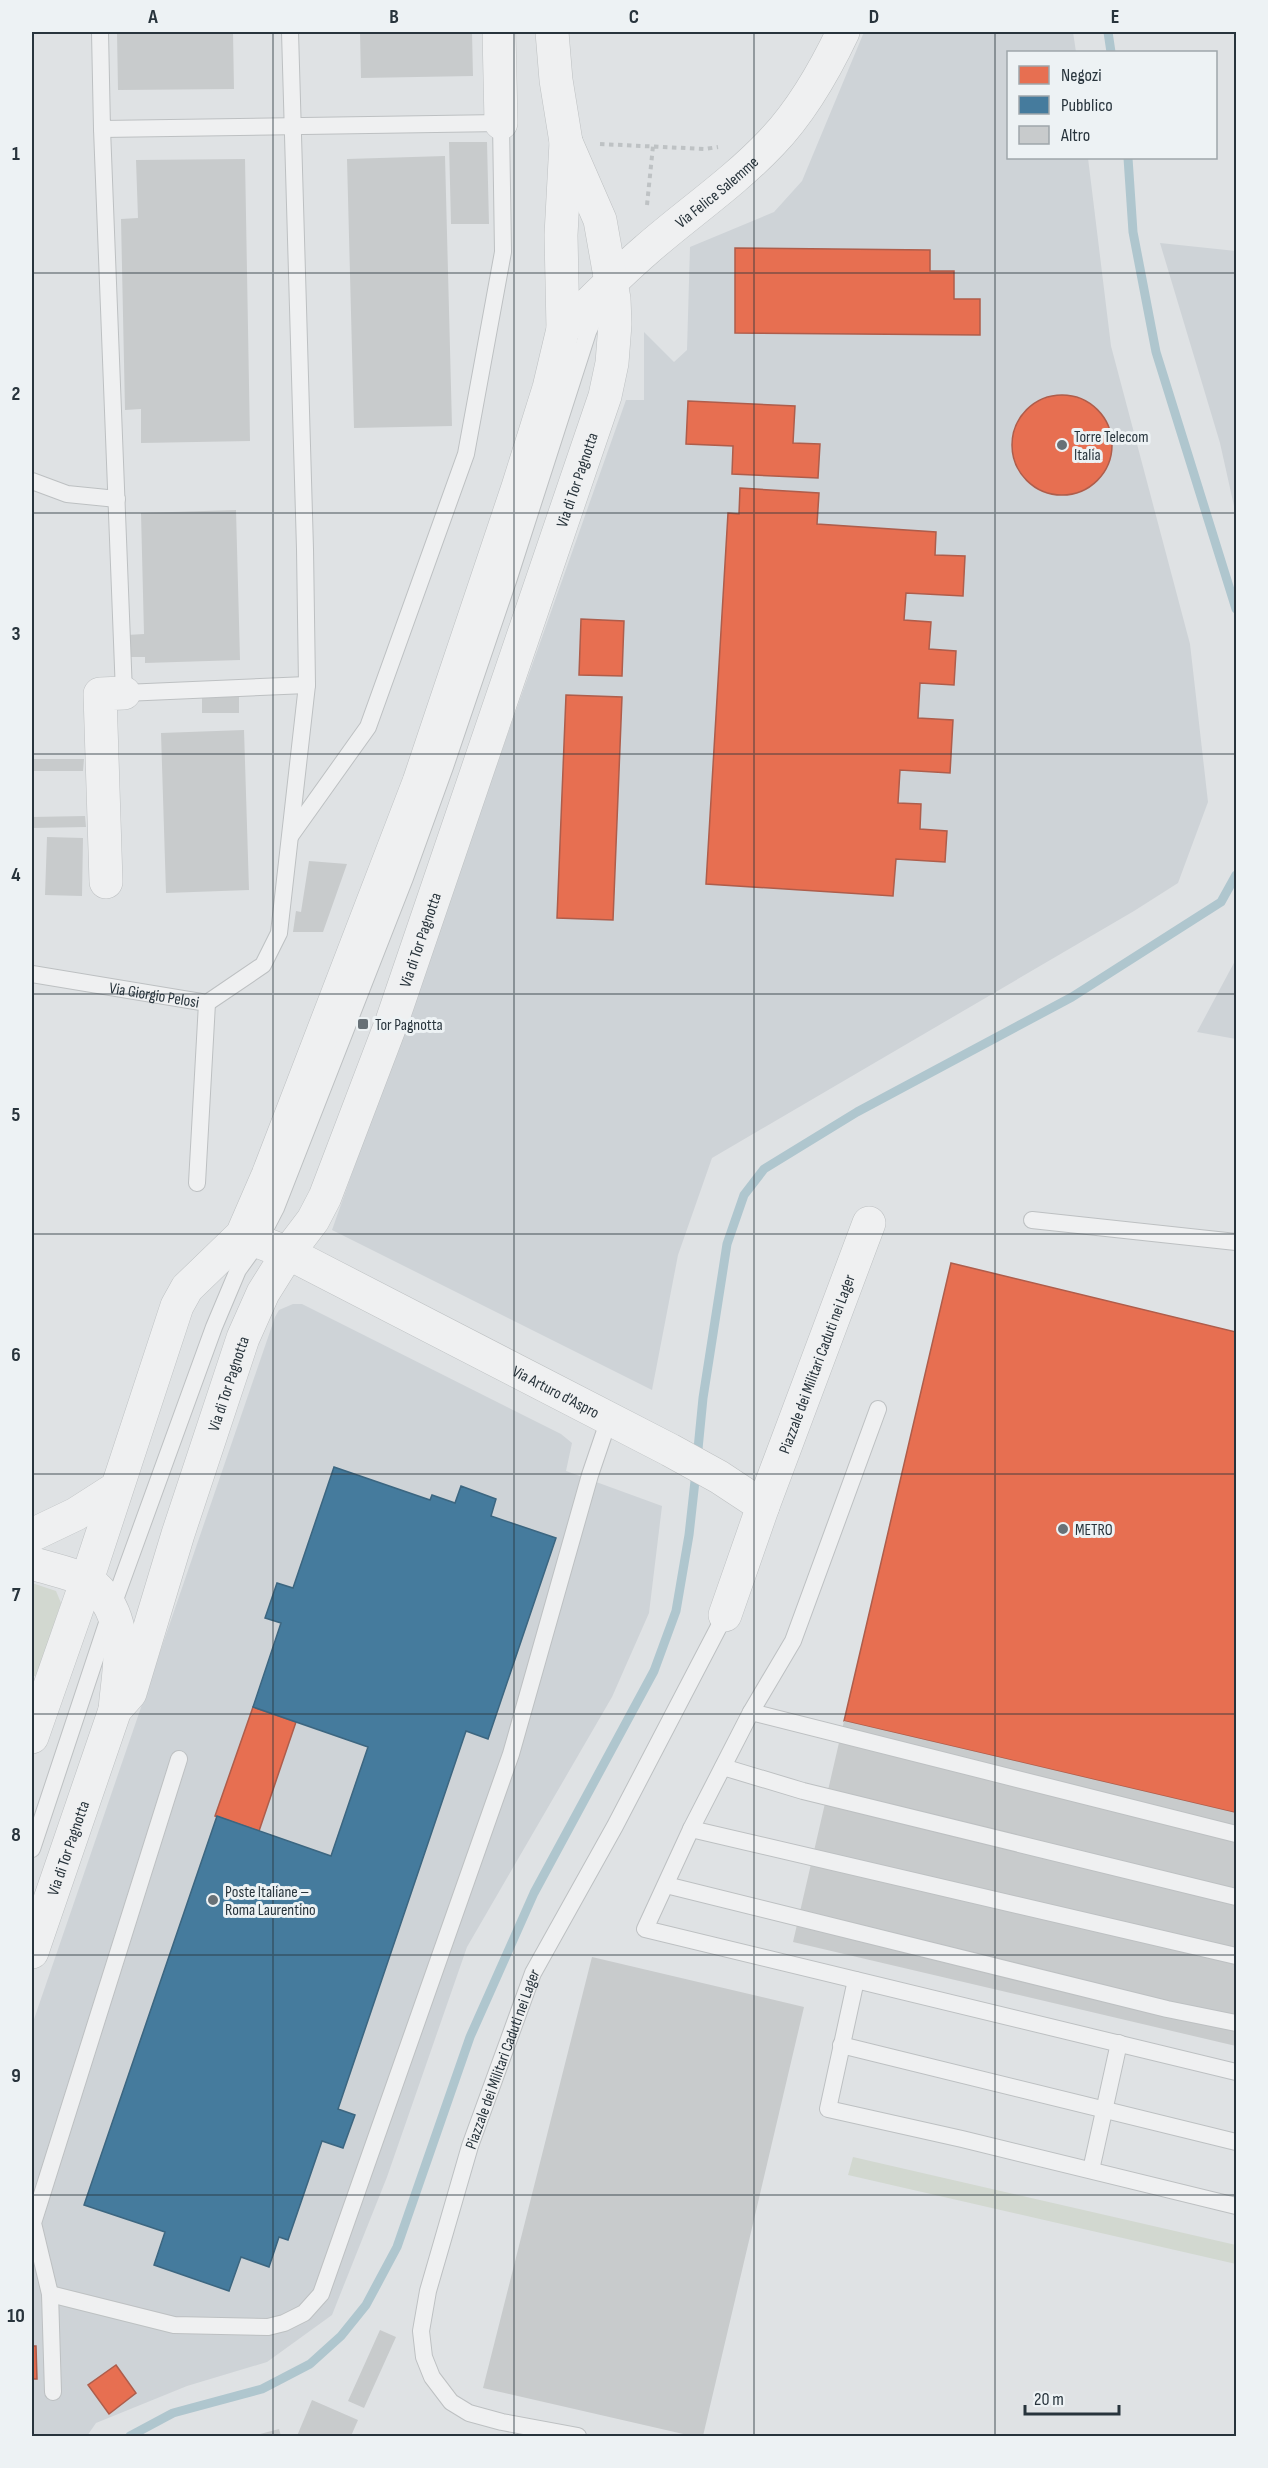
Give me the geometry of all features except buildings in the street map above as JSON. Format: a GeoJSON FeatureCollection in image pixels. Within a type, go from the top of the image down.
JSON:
{"type":"FeatureCollection","features":[{"type":"Feature","properties":{"kind":"street"},"geometry":{"type":"LineString","coordinates":[[499,32],[501,123]]}},
{"type":"Feature","properties":{"kind":"street","name":"Via di Tor Pagnotta"},"geometry":{"type":"LineString","coordinates":[[32,1737],[87,1580],[177,1306],[187,1288],[263,1243],[313,1220],[325,1197],[392,1021],[601,408],[612,363],[615,324],[611,282],[600,220],[567,142],[556,80],[552,32]]}},
{"type":"Feature","properties":{"kind":"street","name":"Via Felice Salemme"},"geometry":{"type":"LineString","coordinates":[[562,329],[645,250],[733,180],[772,141],[808,96],[843,32]]}},
{"type":"Feature","properties":{"kind":"street","name":"Via di Tor Pagnotta"},"geometry":{"type":"LineString","coordinates":[[115,1710],[130,1693],[178,1534],[243,1338],[263,1293],[263,1243],[313,1062],[419,782],[549,388],[562,329],[561,235],[567,142]]}},
{"type":"Feature","properties":{"kind":"street"},"geometry":{"type":"LineString","coordinates":[[106,882],[100,694],[124,693]]}},
{"type":"Feature","properties":{"kind":"street","name":"Piazzale dei Militari Caduti nei Lager"},"geometry":{"type":"LineString","coordinates":[[763,1506],[869,1223]]}},
{"type":"Feature","properties":{"kind":"street","name":"Via Arturo d'Aspro"},"geometry":{"type":"LineString","coordinates":[[263,1243],[675,1453],[719,1477],[763,1506]]}},
{"type":"Feature","properties":{"kind":"street"},"geometry":{"type":"LineString","coordinates":[[32,1535],[76,1514],[115,1489]]}},
{"type":"Feature","properties":{"kind":"street"},"geometry":{"type":"LineString","coordinates":[[725,1615],[763,1506]]}},
{"type":"Feature","properties":{"kind":"street"},"geometry":{"type":"LineString","coordinates":[[32,1563],[87,1580]]}},
{"type":"Feature","properties":{"kind":"street","name":"Via di Tor Pagnotta"},"geometry":{"type":"LineString","coordinates":[[32,1952],[115,1710],[122,1659],[118,1624],[112,1608],[87,1580]]}},
{"type":"Feature","properties":{"kind":"lane"},"geometry":{"type":"LineString","coordinates":[[100,32],[124,693],[307,685]]}},
{"type":"Feature","properties":{"kind":"lane"},"geometry":{"type":"LineString","coordinates":[[207,1003],[262,965],[279,933],[307,685],[290,32]]}},
{"type":"Feature","properties":{"kind":"lane"},"geometry":{"type":"LineString","coordinates":[[102,129],[501,123],[503,252],[466,454],[369,727],[291,835]]}},
{"type":"Feature","properties":{"kind":"lane","name":"Via di Tor Pagnotta"},"geometry":{"type":"LineString","coordinates":[[32,1849],[112,1608],[214,1328],[238,1270],[263,1243],[405,878],[502,600],[588,333],[611,282]]}},
{"type":"Feature","properties":{"kind":"lane","name":"Via di Tor Pagnotta"},"geometry":{"type":"LineString","coordinates":[[562,329],[573,382]]}},
{"type":"Feature","properties":{"kind":"lane"},"geometry":{"type":"LineString","coordinates":[[32,482],[67,494],[117,499]]}},
{"type":"Feature","properties":{"kind":"lane","name":"Via Giorgio Pelosi"},"geometry":{"type":"LineString","coordinates":[[32,974],[207,1003],[197,1183]]}},
{"type":"Feature","properties":{"kind":"lane"},"geometry":{"type":"LineString","coordinates":[[1032,1220],[1236,1242]]}},
{"type":"Feature","properties":{"kind":"lane"},"geometry":{"type":"LineString","coordinates":[[878,1409],[793,1641],[751,1712],[691,1829],[645,1929],[1236,2072]]}},
{"type":"Feature","properties":{"kind":"lane"},"geometry":{"type":"LineString","coordinates":[[50,2294],[174,2325],[268,2327],[284,2323],[304,2313],[321,2294],[512,1754],[590,1475],[609,1419]]}},
{"type":"Feature","properties":{"kind":"lane","name":"Piazzale dei Militari Caduti nei Lager"},"geometry":{"type":"LineString","coordinates":[[578,2436],[502,2422],[469,2413],[451,2402],[432,2377],[424,2357],[421,2331],[428,2291],[470,2146],[533,1973],[615,1826],[725,1615]]}},
{"type":"Feature","properties":{"kind":"lane"},"geometry":{"type":"LineString","coordinates":[[751,1712],[1236,1834]]}},
{"type":"Feature","properties":{"kind":"lane"},"geometry":{"type":"LineString","coordinates":[[53,2392],[50,2294],[33,2223],[179,1759]]}},
{"type":"Feature","properties":{"kind":"lane"},"geometry":{"type":"LineString","coordinates":[[723,1767],[803,1791],[1236,1898]]}},
{"type":"Feature","properties":{"kind":"lane"},"geometry":{"type":"LineString","coordinates":[[691,1829],[1236,1956]]}},
{"type":"Feature","properties":{"kind":"lane"},"geometry":{"type":"LineString","coordinates":[[666,1885],[1167,2009],[1236,2023]]}},
{"type":"Feature","properties":{"kind":"lane"},"geometry":{"type":"LineString","coordinates":[[855,1980],[828,2109],[1236,2206]]}},
{"type":"Feature","properties":{"kind":"lane"},"geometry":{"type":"LineString","coordinates":[[1091,2170],[1119,2043]]}},
{"type":"Feature","properties":{"kind":"lane"},"geometry":{"type":"LineString","coordinates":[[841,2045],[1236,2142]]}},
{"type":"Feature","properties":{"kind":"path"},"geometry":{"type":"LineString","coordinates":[[603,144],[705,149],[721,147]]}},
{"type":"Feature","properties":{"kind":"path"},"geometry":{"type":"LineString","coordinates":[[647,212],[653,146]]}},
{"type":"Feature","properties":{"kind":"shaded area"},"geometry":{"type":"Polygon","coordinates":[[[864,32],[1073,32],[1076,51],[1007,51],[1007,159],[1088,159],[1111,346],[1190,644],[1208,802],[1178,883],[712,1158],[678,1255],[652,1390],[332,1230],[626,400],[644,400],[644,332],[674,362],[687,350],[690,247],[774,212],[802,181],[864,32]]]}},
{"type":"Feature","properties":{"kind":"shaded area"},"geometry":{"type":"Polygon","coordinates":[[[1160,243],[1236,251],[1236,515],[1220,443],[1160,243]]]}},
{"type":"Feature","properties":{"kind":"shaded area"},"geometry":{"type":"Polygon","coordinates":[[[1236,959],[1236,1039],[1197,1032],[1236,959]]]}},
{"type":"Feature","properties":{"kind":"shaded area"},"geometry":{"type":"Polygon","coordinates":[[[293,1304],[302,1304],[561,1434],[572,1443],[566,1471],[662,1506],[649,1613],[612,1697],[467,1947],[387,2177],[332,2315],[267,2362],[187,2386],[96,2423],[87,2436],[32,2436],[32,2025],[275,1317],[279,1310],[293,1304]]]}},
{"type":"Feature","properties":{"kind":"shaded area"},"geometry":{"type":"Polygon","coordinates":[[[32,1583],[56,1591],[61,1603],[37,1676],[33,1676],[32,1583]]]}},
{"type":"Feature","properties":{"kind":"shaded area"},"geometry":{"type":"Polygon","coordinates":[[[853,2157],[1236,2245],[1236,2264],[848,2175],[853,2157]]]}},
{"type":"Feature","properties":{"kind":"waterway"},"geometry":{"type":"LineString","coordinates":[[1108,32],[1111,51]]}},
{"type":"Feature","properties":{"kind":"waterway"},"geometry":{"type":"LineString","coordinates":[[1128,159],[1133,232],[1156,352],[1236,609]]}},
{"type":"Feature","properties":{"kind":"waterway"},"geometry":{"type":"LineString","coordinates":[[697,1459],[703,1398],[727,1244],[744,1195],[764,1169],[857,1112],[1072,997],[1221,902],[1236,875]]}},
{"type":"Feature","properties":{"kind":"waterway"},"geometry":{"type":"LineString","coordinates":[[130,2436],[173,2413],[262,2389],[310,2364],[341,2336],[366,2305],[397,2247],[470,2037],[534,1893],[654,1671],[676,1611],[689,1535],[696,1472]]}},
{"type":"Feature","properties":{"kind":"place","name":"Torre Telecom Italia"},"geometry":{"type":"Point","coordinates":[1062,445]}},
{"type":"Feature","properties":{"kind":"place","name":"Tor Pagnotta"},"geometry":{"type":"Point","coordinates":[363,1024]}},
{"type":"Feature","properties":{"kind":"place","name":"METRO"},"geometry":{"type":"Point","coordinates":[1063,1529]}},
{"type":"Feature","properties":{"kind":"place","name":"Poste Italiane – Roma Laurentino"},"geometry":{"type":"Point","coordinates":[213,1900]}}]}
